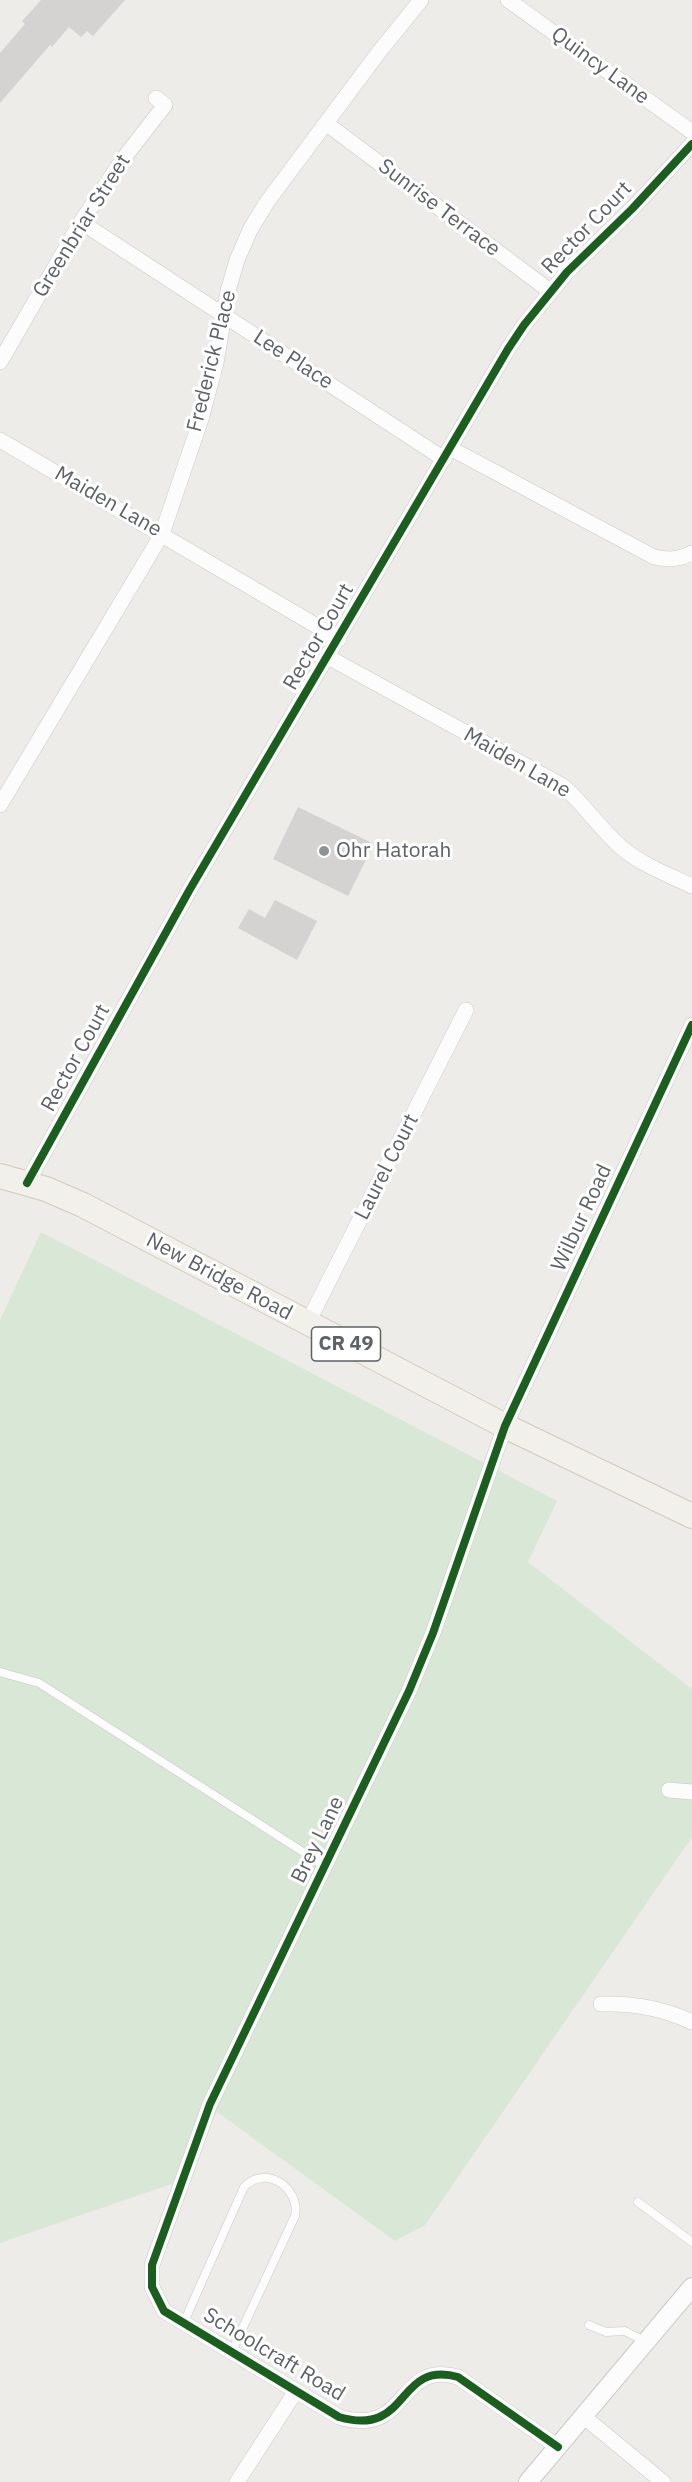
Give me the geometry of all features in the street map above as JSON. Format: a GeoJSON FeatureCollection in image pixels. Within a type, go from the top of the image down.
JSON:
{"type":"FeatureCollection","features":[{"type":"Feature","properties":{"kind":"main road","name":"New Bridge Road"},"geometry":{"type":"LineString","coordinates":[[0,1176],[83,1205],[505,1426],[691,1512]]}},
{"type":"Feature","properties":{"kind":"street","name":"Frederick Place"},"geometry":{"type":"LineString","coordinates":[[0,805],[162,534],[201,419],[216,363],[237,260],[250,230],[267,202],[379,52],[421,0]]}},
{"type":"Feature","properties":{"kind":"street","name":"Quincy Lane"},"geometry":{"type":"LineString","coordinates":[[508,0],[692,132]]}},
{"type":"Feature","properties":{"kind":"street","name":"Greenbriar Street"},"geometry":{"type":"LineString","coordinates":[[0,362],[81,222],[123,159],[165,105],[156,98]]}},
{"type":"Feature","properties":{"kind":"street","name":"Sunrise Terrace"},"geometry":{"type":"LineString","coordinates":[[327,124],[550,291]]}},
{"type":"Feature","properties":{"kind":"street","name":"Rector Court"},"geometry":{"type":"LineString","coordinates":[[27,1184],[190,889],[508,349],[550,291],[692,144]]}},
{"type":"Feature","properties":{"kind":"street","name":"Lee Place"},"geometry":{"type":"LineString","coordinates":[[81,222],[224,315],[447,454],[654,557],[666,560],[681,559],[692,553]]}},
{"type":"Feature","properties":{"kind":"street","name":"Maiden Lane"},"geometry":{"type":"LineString","coordinates":[[0,440],[339,639]]}},
{"type":"Feature","properties":{"kind":"street","name":"Maiden Lane"},"geometry":{"type":"LineString","coordinates":[[328,657],[563,786],[583,802],[605,832],[623,849],[643,862],[692,886]]}},
{"type":"Feature","properties":{"kind":"street","name":"Laurel Court"},"geometry":{"type":"LineString","coordinates":[[307,1324],[466,1010]]}},
{"type":"Feature","properties":{"kind":"street","name":"Wilbur Road"},"geometry":{"type":"LineString","coordinates":[[505,1426],[692,1025]]}},
{"type":"Feature","properties":{"kind":"street","name":"Brey Lane"},"geometry":{"type":"LineString","coordinates":[[152,2265],[210,2104],[410,1690],[433,1633],[505,1426]]}},
{"type":"Feature","properties":{"kind":"street"},"geometry":{"type":"LineString","coordinates":[[669,1790],[692,1791]]}},
{"type":"Feature","properties":{"kind":"street"},"geometry":{"type":"LineString","coordinates":[[601,2004],[646,2006],[674,2013],[692,2022]]}},
{"type":"Feature","properties":{"kind":"street","name":"Schoolcraft Road"},"geometry":{"type":"LineString","coordinates":[[152,2265],[152,2287],[164,2311],[339,2417],[354,2421],[370,2421],[386,2415],[398,2406],[411,2387],[419,2380],[432,2374],[445,2374],[458,2377],[558,2447]]}},
{"type":"Feature","properties":{"kind":"street"},"geometry":{"type":"LineString","coordinates":[[528,2482],[692,2287]]}},
{"type":"Feature","properties":{"kind":"street"},"geometry":{"type":"LineString","coordinates":[[237,2482],[296,2391]]}},
{"type":"Feature","properties":{"kind":"street"},"geometry":{"type":"LineString","coordinates":[[583,2416],[663,2482]]}},
{"type":"Feature","properties":{"kind":"lane"},"geometry":{"type":"LineString","coordinates":[[0,1672],[39,1683],[325,1866]]}},
{"type":"Feature","properties":{"kind":"lane"},"geometry":{"type":"LineString","coordinates":[[184,2322],[244,2187],[252,2179],[261,2176],[271,2178],[289,2190],[295,2198],[295,2216],[232,2351]]}},
{"type":"Feature","properties":{"kind":"lane"},"geometry":{"type":"LineString","coordinates":[[638,2202],[692,2242]]}},
{"type":"Feature","properties":{"kind":"lane"},"geometry":{"type":"LineString","coordinates":[[589,2325],[606,2332],[624,2331],[645,2342]]}},
{"type":"Feature","properties":{"kind":"green space"},"geometry":{"type":"Polygon","coordinates":[[[41,1232],[557,1501],[528,1562],[692,1689],[692,1837],[425,2225],[395,2241],[217,2112],[186,2179],[0,2243],[0,1320],[41,1232]]]}},
{"type":"Feature","properties":{"kind":"building"},"geometry":{"type":"Polygon","coordinates":[[[41,0],[125,0],[93,36],[87,31],[81,37],[69,27],[52,47],[50,45],[0,103],[0,53],[25,24],[22,21],[41,0]]]}},
{"type":"Feature","properties":{"kind":"building","name":"Ohr Hatorah"},"geometry":{"type":"Polygon","coordinates":[[[298,807],[374,844],[348,896],[273,859],[298,807]]]}},
{"type":"Feature","properties":{"kind":"building"},"geometry":{"type":"Polygon","coordinates":[[[275,900],[317,921],[297,960],[238,928],[249,909],[265,918],[275,900]]]}},
{"type":"Feature","properties":{"kind":"cycle path"},"geometry":{"type":"LineString","coordinates":[[27,1183],[190,889],[508,349],[524,325],[567,272],[632,209],[692,144]]}},
{"type":"Feature","properties":{"kind":"cycle path"},"geometry":{"type":"LineString","coordinates":[[558,2447],[458,2377],[438,2375],[423,2379],[392,2409],[379,2417],[362,2421],[339,2417],[164,2311],[152,2287],[152,2265],[210,2104],[409,1691],[433,1633],[505,1426],[692,1025]]}},
{"type":"Feature","properties":{"kind":"place","name":"Ohr Hatorah"},"geometry":{"type":"Point","coordinates":[324,851]}}]}
